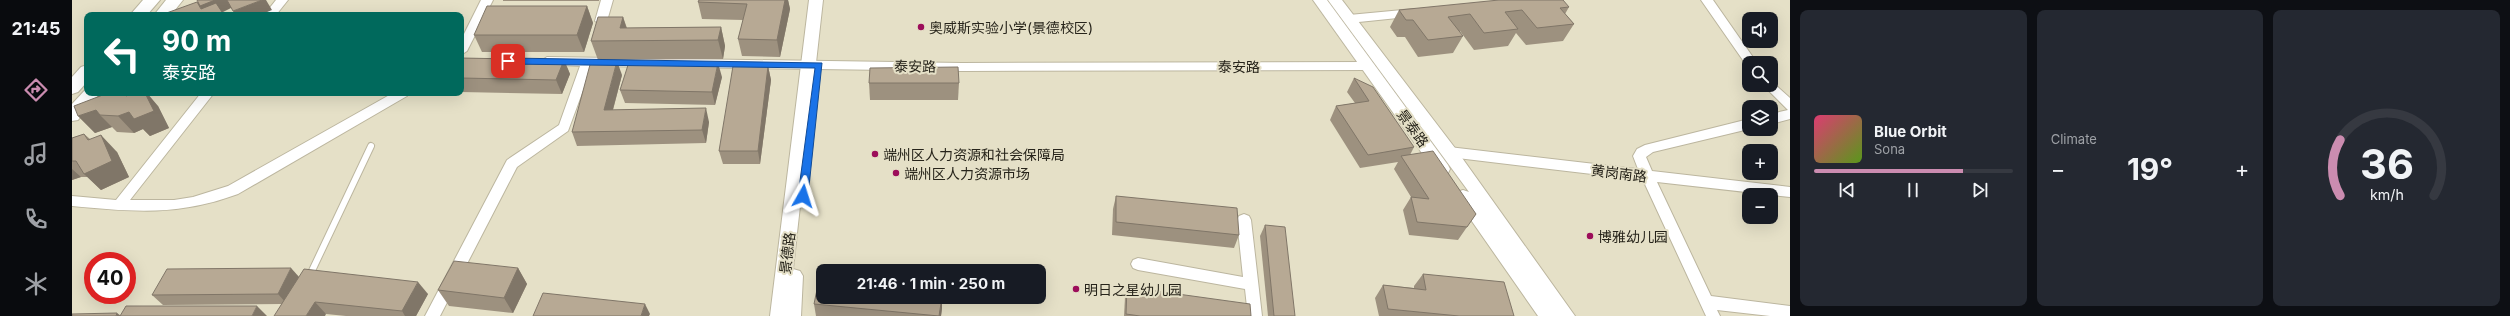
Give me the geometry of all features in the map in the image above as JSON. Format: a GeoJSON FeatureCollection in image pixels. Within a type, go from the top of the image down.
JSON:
{"type":"FeatureCollection","features":[{"type":"Feature","properties":{"kind":"main road"},"geometry":{"type":"LineString","coordinates":[[141,12],[152,0]]}},
{"type":"Feature","properties":{"kind":"main road"},"geometry":{"type":"LineString","coordinates":[[165,12],[176,0]]}},
{"type":"Feature","properties":{"kind":"main road"},"geometry":{"type":"LineString","coordinates":[[72,88],[84,74]]}},
{"type":"Feature","properties":{"kind":"main road"},"geometry":{"type":"LineString","coordinates":[[72,115],[89,96]]}},
{"type":"Feature","properties":{"kind":"street"},"geometry":{"type":"LineString","coordinates":[[272,12],[282,0]]}},
{"type":"Feature","properties":{"kind":"street"},"geometry":{"type":"LineString","coordinates":[[464,57],[486,0]]}},
{"type":"Feature","properties":{"kind":"street"},"geometry":{"type":"LineString","coordinates":[[601,21],[607,0]]}},
{"type":"Feature","properties":{"kind":"street","name":"景德路"},"geometry":{"type":"LineString","coordinates":[[792,316],[794,269],[815,64],[816,0]]}},
{"type":"Feature","properties":{"kind":"street","name":"景德路"},"geometry":{"type":"LineString","coordinates":[[779,316],[824,0]]}},
{"type":"Feature","properties":{"kind":"street","name":"景泰路"},"geometry":{"type":"LineString","coordinates":[[1320,0],[1548,316]]}},
{"type":"Feature","properties":{"kind":"street"},"geometry":{"type":"LineString","coordinates":[[1335,0],[1449,152],[1566,316]]}},
{"type":"Feature","properties":{"kind":"street"},"geometry":{"type":"LineString","coordinates":[[1697,0],[1721,21]]}},
{"type":"Feature","properties":{"kind":"street"},"geometry":{"type":"LineString","coordinates":[[1707,0],[1746,56]]}},
{"type":"Feature","properties":{"kind":"street"},"geometry":{"type":"LineString","coordinates":[[1349,19],[1426,12]]}},
{"type":"Feature","properties":{"kind":"street","name":"泰安路"},"geometry":{"type":"LineString","coordinates":[[532,61],[815,64],[1369,66]]}},
{"type":"Feature","properties":{"kind":"street"},"geometry":{"type":"LineString","coordinates":[[432,316],[512,164],[564,128],[587,62]]}},
{"type":"Feature","properties":{"kind":"street"},"geometry":{"type":"LineString","coordinates":[[1369,66],[1384,66]]}},
{"type":"Feature","properties":{"kind":"street"},"geometry":{"type":"LineString","coordinates":[[1777,92],[1790,106]]}},
{"type":"Feature","properties":{"kind":"street"},"geometry":{"type":"LineString","coordinates":[[118,205],[206,96]]}},
{"type":"Feature","properties":{"kind":"street"},"geometry":{"type":"LineString","coordinates":[[72,201],[167,207],[211,200],[233,190],[399,96]]}},
{"type":"Feature","properties":{"kind":"street"},"geometry":{"type":"LineString","coordinates":[[1778,117],[1790,114]]}},
{"type":"Feature","properties":{"kind":"street"},"geometry":{"type":"LineString","coordinates":[[1714,316],[1639,156],[1642,152],[1742,126]]}},
{"type":"Feature","properties":{"kind":"street","name":"黄岗南路"},"geometry":{"type":"LineString","coordinates":[[1449,152],[1790,192]]}},
{"type":"Feature","properties":{"kind":"street"},"geometry":{"type":"LineString","coordinates":[[1244,220],[1255,316]]}},
{"type":"Feature","properties":{"kind":"street"},"geometry":{"type":"LineString","coordinates":[[1138,264],[1251,284]]}},
{"type":"Feature","properties":{"kind":"street"},"geometry":{"type":"LineString","coordinates":[[1707,302],[1790,312]]}},
{"type":"Feature","properties":{"kind":"lane"},"geometry":{"type":"LineString","coordinates":[[305,286],[371,146]]}},
{"type":"Feature","properties":{"kind":"building"},"geometry":{"type":"Polygon","coordinates":[[[197,0],[215,0],[200,6],[197,0]]]}},
{"type":"Feature","properties":{"kind":"building"},"geometry":{"type":"Polygon","coordinates":[[[227,0],[262,0],[233,11],[227,0]]]}},
{"type":"Feature","properties":{"kind":"building"},"geometry":{"type":"Polygon","coordinates":[[[699,0],[785,0],[777,40],[738,39],[747,4],[698,2],[699,0]]]}},
{"type":"Feature","properties":{"kind":"building"},"geometry":{"type":"Polygon","coordinates":[[[1499,0],[1563,0],[1569,7],[1560,8],[1574,24],[1537,28],[1522,10],[1505,12],[1518,29],[1484,33],[1470,14],[1448,17],[1463,36],[1428,40],[1413,20],[1406,20],[1399,10],[1499,0]]]}},
{"type":"Feature","properties":{"kind":"building"},"geometry":{"type":"Polygon","coordinates":[[[197,2],[201,9],[216,3],[222,12],[169,12],[197,2]]]}},
{"type":"Feature","properties":{"kind":"building"},"geometry":{"type":"Polygon","coordinates":[[[487,6],[587,6],[577,35],[474,35],[487,6]]]}},
{"type":"Feature","properties":{"kind":"building"},"geometry":{"type":"Polygon","coordinates":[[[598,17],[623,17],[620,28],[721,27],[718,40],[591,41],[598,17]]]}},
{"type":"Feature","properties":{"kind":"building"},"geometry":{"type":"Polygon","coordinates":[[[464,58],[564,60],[556,80],[464,78],[464,58]]]}},
{"type":"Feature","properties":{"kind":"building"},"geometry":{"type":"Polygon","coordinates":[[[591,61],[617,61],[604,110],[706,108],[702,130],[572,132],[591,61]]]}},
{"type":"Feature","properties":{"kind":"building"},"geometry":{"type":"Polygon","coordinates":[[[629,62],[718,63],[712,92],[620,90],[629,62]]]}},
{"type":"Feature","properties":{"kind":"building"},"geometry":{"type":"Polygon","coordinates":[[[733,66],[768,66],[758,151],[719,151],[733,66]]]}},
{"type":"Feature","properties":{"kind":"building"},"geometry":{"type":"Polygon","coordinates":[[[958,67],[959,83],[869,83],[870,68],[958,67]]]}},
{"type":"Feature","properties":{"kind":"building"},"geometry":{"type":"Polygon","coordinates":[[[1354,78],[1373,87],[1414,147],[1368,155],[1336,106],[1369,101],[1354,78]]]}},
{"type":"Feature","properties":{"kind":"building"},"geometry":{"type":"Polygon","coordinates":[[[100,96],[146,96],[154,111],[134,119],[129,112],[118,116],[100,115],[96,110],[78,116],[74,106],[100,96]]]}},
{"type":"Feature","properties":{"kind":"building"},"geometry":{"type":"Polygon","coordinates":[[[84,134],[88,140],[101,135],[112,161],[84,174],[76,161],[72,161],[72,138],[84,134]]]}},
{"type":"Feature","properties":{"kind":"building"},"geometry":{"type":"Polygon","coordinates":[[[1433,151],[1476,214],[1467,227],[1417,222],[1411,197],[1429,199],[1401,156],[1433,151]]]}},
{"type":"Feature","properties":{"kind":"building"},"geometry":{"type":"Polygon","coordinates":[[[1116,196],[1237,208],[1239,235],[1116,222],[1116,196]]]}},
{"type":"Feature","properties":{"kind":"building"},"geometry":{"type":"Polygon","coordinates":[[[1265,225],[1285,227],[1295,316],[1274,316],[1265,225]]]}},
{"type":"Feature","properties":{"kind":"building"},"geometry":{"type":"Polygon","coordinates":[[[454,261],[518,268],[504,298],[438,290],[454,261]]]}},
{"type":"Feature","properties":{"kind":"building"},"geometry":{"type":"Polygon","coordinates":[[[291,268],[278,294],[152,295],[167,269],[291,268]]]}},
{"type":"Feature","properties":{"kind":"building"},"geometry":{"type":"Polygon","coordinates":[[[304,269],[418,282],[402,311],[315,302],[306,316],[274,316],[304,269]]]}},
{"type":"Feature","properties":{"kind":"building"},"geometry":{"type":"Polygon","coordinates":[[[1423,274],[1504,282],[1514,316],[1459,316],[1388,309],[1383,285],[1426,290],[1423,274]]]}},
{"type":"Feature","properties":{"kind":"building"},"geometry":{"type":"Polygon","coordinates":[[[1127,287],[1250,304],[1251,316],[1140,316],[1126,314],[1127,287]]]}},
{"type":"Feature","properties":{"kind":"building"},"geometry":{"type":"Polygon","coordinates":[[[543,293],[645,304],[641,316],[533,316],[543,293]]]}},
{"type":"Feature","properties":{"kind":"building"},"geometry":{"type":"Polygon","coordinates":[[[816,294],[816,304],[941,304],[939,316],[814,304],[816,294]]]}},
{"type":"Feature","properties":{"kind":"building"},"geometry":{"type":"Polygon","coordinates":[[[126,306],[257,306],[252,316],[120,316],[126,306]]]}},
{"type":"Feature","properties":{"kind":"building"},"geometry":{"type":"Polygon","coordinates":[[[117,313],[116,316],[72,316],[72,314],[117,313]]]}},
{"type":"Feature","properties":{"kind":"place","name":"奥威斯实验小学(景德校区)"},"geometry":{"type":"Point","coordinates":[921,27]}},
{"type":"Feature","properties":{"kind":"place","name":"端州区人力资源和社会保障局"},"geometry":{"type":"Point","coordinates":[875,154]}},
{"type":"Feature","properties":{"kind":"place","name":"端州区人力资源市场"},"geometry":{"type":"Point","coordinates":[896,173]}},
{"type":"Feature","properties":{"kind":"place","name":"博雅幼儿园"},"geometry":{"type":"Point","coordinates":[1590,236]}},
{"type":"Feature","properties":{"kind":"place","name":"明日之星幼儿园"},"geometry":{"type":"Point","coordinates":[1076,289]}},
{"type":"Feature","properties":{"kind":"route"},"geometry":{"type":"LineString","coordinates":[[508,61],[793,63],[819,65],[803,196]]}}]}
